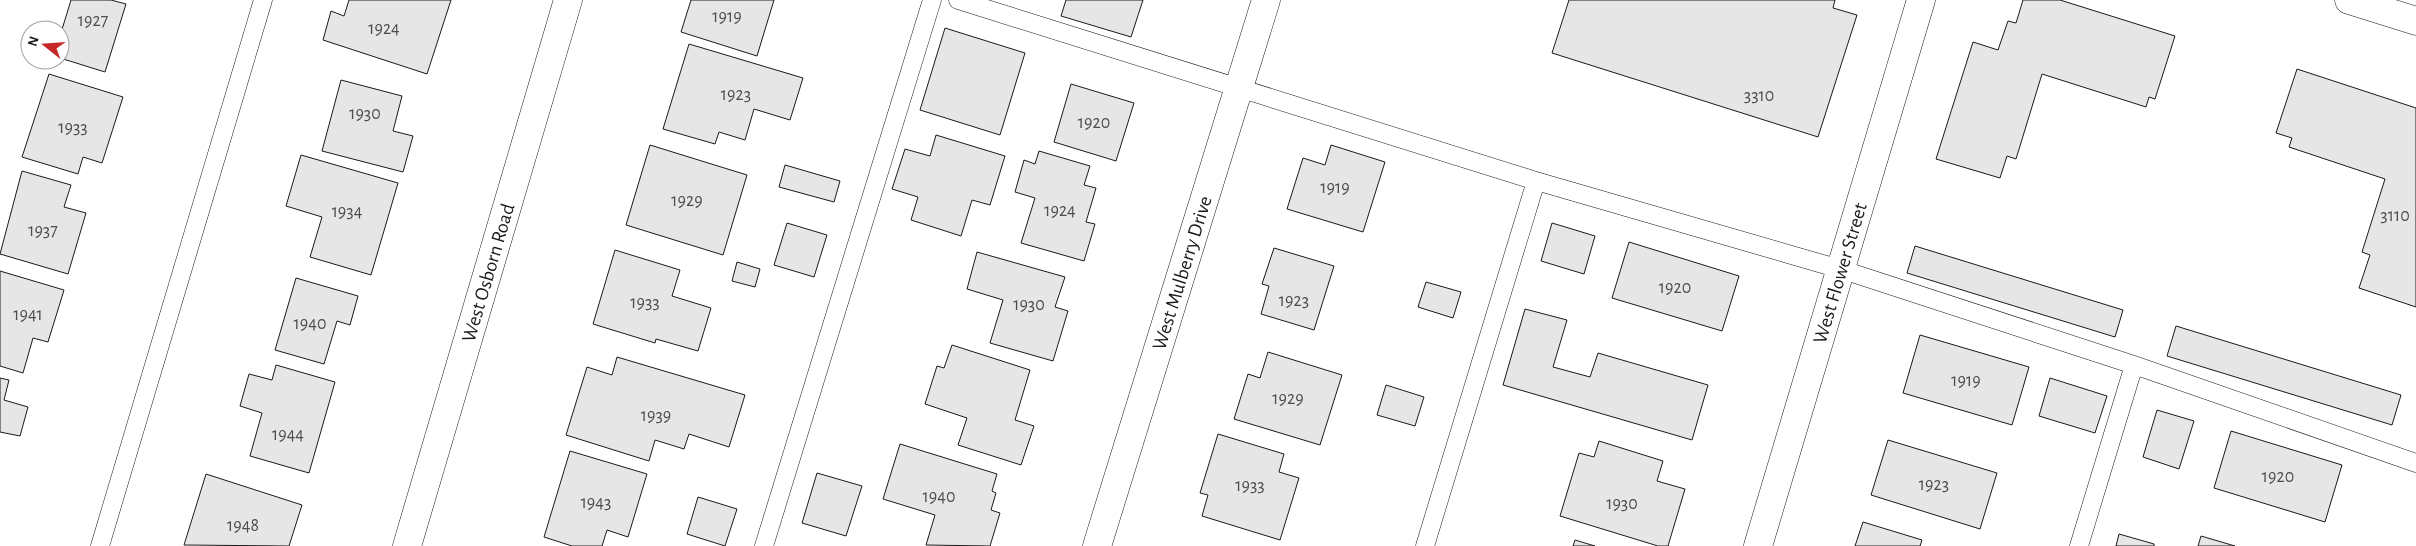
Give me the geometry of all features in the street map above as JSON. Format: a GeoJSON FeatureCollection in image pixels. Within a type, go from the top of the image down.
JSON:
{"type":"FeatureCollection","features":[{"type":"Feature","properties":{"kind":"street","name":"West Osborn Road"},"geometry":{"type":"LineString","coordinates":[[407,546],[568,0]]}},
{"type":"Feature","properties":{"kind":"street","name":"West Mulberry Drive"},"geometry":{"type":"LineString","coordinates":[[1097,546],[1266,0]]}},
{"type":"Feature","properties":{"kind":"street","name":"West Flower Street"},"geometry":{"type":"LineString","coordinates":[[1758,546],[1921,0]]}},
{"type":"Feature","properties":{"kind":"street"},"geometry":{"type":"LineString","coordinates":[[2348,0],[2403,12]]}},
{"type":"Feature","properties":{"kind":"lane"},"geometry":{"type":"LineString","coordinates":[[100,546],[263,0]]}},
{"type":"Feature","properties":{"kind":"lane"},"geometry":{"type":"LineString","coordinates":[[764,546],[932,0]]}},
{"type":"Feature","properties":{"kind":"lane"},"geometry":{"type":"LineString","coordinates":[[958,0],[1536,181],[1840,269],[2134,365],[2416,463]]}},
{"type":"Feature","properties":{"kind":"lane"},"geometry":{"type":"LineString","coordinates":[[1425,546],[1536,181]]}},
{"type":"Feature","properties":{"kind":"lane"},"geometry":{"type":"LineString","coordinates":[[2079,546],[2134,365]]}},
{"type":"Feature","properties":{"kind":"building"},"geometry":{"type":"Polygon","coordinates":[[[71,0],[111,0],[126,4],[105,72],[70,61],[70,20],[65,20],[71,0]]]}},
{"type":"Feature","properties":{"kind":"building"},"geometry":{"type":"Polygon","coordinates":[[[349,0],[451,0],[427,74],[323,40],[331,11],[344,16],[349,0]]]}},
{"type":"Feature","properties":{"kind":"building"},"geometry":{"type":"Polygon","coordinates":[[[691,0],[774,0],[757,56],[681,32],[691,0]]]}},
{"type":"Feature","properties":{"kind":"building"},"geometry":{"type":"Polygon","coordinates":[[[1066,0],[1143,0],[1131,37],[1061,16],[1066,0]]]}},
{"type":"Feature","properties":{"kind":"building"},"geometry":{"type":"Polygon","coordinates":[[[1569,0],[1835,0],[1833,8],[1857,15],[1818,137],[1552,53],[1569,0]]]}},
{"type":"Feature","properties":{"kind":"building"},"geometry":{"type":"Polygon","coordinates":[[[2023,0],[2060,0],[2175,36],[2155,99],[2149,97],[2146,107],[2042,74],[2016,159],[2007,156],[2000,178],[1936,159],[1973,42],[1998,50],[2008,21],[2016,23],[2023,0]]]}},
{"type":"Feature","properties":{"kind":"building"},"geometry":{"type":"Polygon","coordinates":[[[945,28],[1025,53],[1000,135],[920,110],[945,28]]]}},
{"type":"Feature","properties":{"kind":"building"},"geometry":{"type":"Polygon","coordinates":[[[689,44],[803,78],[790,120],[754,109],[745,140],[719,132],[715,144],[663,129],[689,44]]]}},
{"type":"Feature","properties":{"kind":"building"},"geometry":{"type":"Polygon","coordinates":[[[2297,69],[2416,108],[2416,307],[2359,288],[2370,255],[2362,252],[2385,179],[2289,147],[2292,138],[2276,133],[2297,69]]]}},
{"type":"Feature","properties":{"kind":"building"},"geometry":{"type":"Polygon","coordinates":[[[49,74],[123,97],[102,163],[83,157],[78,174],[22,157],[49,74]]]}},
{"type":"Feature","properties":{"kind":"building"},"geometry":{"type":"Polygon","coordinates":[[[341,80],[402,96],[393,131],[413,136],[403,172],[322,151],[341,80]]]}},
{"type":"Feature","properties":{"kind":"building"},"geometry":{"type":"Polygon","coordinates":[[[1071,84],[1134,103],[1116,161],[1054,142],[1071,84]]]}},
{"type":"Feature","properties":{"kind":"building"},"geometry":{"type":"Polygon","coordinates":[[[936,135],[1005,156],[990,205],[972,200],[961,236],[911,220],[918,197],[892,189],[905,149],[930,156],[936,135]]]}},
{"type":"Feature","properties":{"kind":"building"},"geometry":{"type":"Polygon","coordinates":[[[650,145],[747,175],[723,255],[626,225],[650,145]]]}},
{"type":"Feature","properties":{"kind":"building"},"geometry":{"type":"Polygon","coordinates":[[[1331,145],[1385,162],[1363,232],[1287,209],[1303,158],[1325,165],[1331,145]]]}},
{"type":"Feature","properties":{"kind":"building"},"geometry":{"type":"Polygon","coordinates":[[[1039,151],[1090,166],[1084,185],[1096,188],[1086,222],[1095,224],[1084,261],[1021,243],[1035,198],[1015,192],[1024,160],[1035,164],[1039,151]]]}},
{"type":"Feature","properties":{"kind":"building"},"geometry":{"type":"Polygon","coordinates":[[[301,155],[398,183],[371,275],[310,257],[322,217],[286,206],[301,155]]]}},
{"type":"Feature","properties":{"kind":"building"},"geometry":{"type":"Polygon","coordinates":[[[785,165],[840,181],[834,202],[779,187],[785,165]]]}},
{"type":"Feature","properties":{"kind":"building"},"geometry":{"type":"Polygon","coordinates":[[[22,171],[71,185],[64,207],[86,213],[68,274],[0,254],[22,171]]]}},
{"type":"Feature","properties":{"kind":"building"},"geometry":{"type":"Polygon","coordinates":[[[787,223],[827,235],[814,277],[774,265],[787,223]]]}},
{"type":"Feature","properties":{"kind":"building"},"geometry":{"type":"Polygon","coordinates":[[[1552,223],[1595,236],[1584,274],[1541,261],[1552,223]]]}},
{"type":"Feature","properties":{"kind":"building"},"geometry":{"type":"Polygon","coordinates":[[[1629,242],[1739,276],[1722,331],[1612,298],[1629,242]]]}},
{"type":"Feature","properties":{"kind":"building"},"geometry":{"type":"Polygon","coordinates":[[[1915,246],[2123,310],[2115,337],[1907,273],[1915,246]]]}},
{"type":"Feature","properties":{"kind":"building"},"geometry":{"type":"Polygon","coordinates":[[[1274,248],[1334,266],[1314,330],[1261,314],[1269,286],[1262,284],[1274,248]]]}},
{"type":"Feature","properties":{"kind":"building"},"geometry":{"type":"Polygon","coordinates":[[[615,250],[680,270],[672,296],[711,308],[698,351],[656,339],[655,343],[593,324],[615,250]]]}},
{"type":"Feature","properties":{"kind":"building"},"geometry":{"type":"Polygon","coordinates":[[[977,252],[1065,277],[1055,307],[1068,311],[1053,361],[990,343],[1003,300],[967,289],[977,252]]]}},
{"type":"Feature","properties":{"kind":"building"},"geometry":{"type":"Polygon","coordinates":[[[737,262],[760,269],[755,287],[732,281],[737,262]]]}},
{"type":"Feature","properties":{"kind":"building"},"geometry":{"type":"Polygon","coordinates":[[[0,271],[64,290],[48,342],[33,338],[23,373],[0,366],[0,271]]]}},
{"type":"Feature","properties":{"kind":"building"},"geometry":{"type":"Polygon","coordinates":[[[296,278],[358,296],[350,325],[337,321],[324,364],[275,350],[296,278]]]}},
{"type":"Feature","properties":{"kind":"building"},"geometry":{"type":"Polygon","coordinates":[[[1426,282],[1461,292],[1453,318],[1418,307],[1426,282]]]}},
{"type":"Feature","properties":{"kind":"building"},"geometry":{"type":"Polygon","coordinates":[[[1525,309],[1567,320],[1553,367],[1590,377],[1598,353],[1708,385],[1692,440],[1503,385],[1525,309]]]}},
{"type":"Feature","properties":{"kind":"building"},"geometry":{"type":"Polygon","coordinates":[[[2176,326],[2401,395],[2392,425],[2167,356],[2176,326]]]}},
{"type":"Feature","properties":{"kind":"building"},"geometry":{"type":"Polygon","coordinates":[[[1920,335],[2029,367],[2012,425],[1903,393],[1920,335]]]}},
{"type":"Feature","properties":{"kind":"building"},"geometry":{"type":"Polygon","coordinates":[[[952,345],[1030,370],[1015,420],[1034,426],[1021,465],[958,445],[967,418],[925,404],[937,366],[944,368],[952,345]]]}},
{"type":"Feature","properties":{"kind":"building"},"geometry":{"type":"Polygon","coordinates":[[[1268,352],[1342,375],[1320,445],[1234,419],[1248,374],[1260,378],[1268,352]]]}},
{"type":"Feature","properties":{"kind":"building"},"geometry":{"type":"Polygon","coordinates":[[[617,357],[745,395],[729,447],[689,434],[684,449],[655,440],[649,461],[566,435],[587,367],[612,375],[617,357]]]}},
{"type":"Feature","properties":{"kind":"building"},"geometry":{"type":"Polygon","coordinates":[[[276,365],[335,382],[309,473],[250,456],[262,413],[240,406],[249,374],[272,380],[276,365]]]}},
{"type":"Feature","properties":{"kind":"building"},"geometry":{"type":"Polygon","coordinates":[[[0,378],[9,380],[4,400],[28,407],[20,436],[0,432],[0,378]]]}},
{"type":"Feature","properties":{"kind":"building"},"geometry":{"type":"Polygon","coordinates":[[[2050,378],[2107,396],[2095,433],[2039,416],[2050,378]]]}},
{"type":"Feature","properties":{"kind":"building"},"geometry":{"type":"Polygon","coordinates":[[[1386,385],[1424,397],[1415,426],[1377,415],[1386,385]]]}},
{"type":"Feature","properties":{"kind":"building"},"geometry":{"type":"Polygon","coordinates":[[[2157,410],[2194,421],[2179,469],[2143,457],[2157,410]]]}},
{"type":"Feature","properties":{"kind":"building"},"geometry":{"type":"Polygon","coordinates":[[[2231,431],[2342,465],[2325,522],[2214,488],[2231,431]]]}},
{"type":"Feature","properties":{"kind":"building"},"geometry":{"type":"Polygon","coordinates":[[[1218,434],[1284,454],[1279,472],[1299,478],[1280,540],[1202,516],[1208,495],[1200,493],[1218,434]]]}},
{"type":"Feature","properties":{"kind":"building"},"geometry":{"type":"Polygon","coordinates":[[[1888,440],[1997,473],[1980,529],[1871,495],[1888,440]]]}},
{"type":"Feature","properties":{"kind":"building"},"geometry":{"type":"Polygon","coordinates":[[[1599,441],[1663,461],[1657,481],[1685,489],[1668,546],[1658,546],[1560,516],[1579,453],[1594,457],[1599,441]]]}},
{"type":"Feature","properties":{"kind":"building"},"geometry":{"type":"Polygon","coordinates":[[[900,444],[997,474],[992,491],[996,493],[991,510],[1000,513],[990,546],[926,545],[935,515],[883,499],[900,444]]]}},
{"type":"Feature","properties":{"kind":"building"},"geometry":{"type":"Polygon","coordinates":[[[570,451],[647,474],[628,537],[607,530],[602,546],[572,546],[544,537],[570,451]]]}},
{"type":"Feature","properties":{"kind":"building"},"geometry":{"type":"Polygon","coordinates":[[[817,473],[862,486],[846,536],[802,523],[817,473]]]}},
{"type":"Feature","properties":{"kind":"building"},"geometry":{"type":"Polygon","coordinates":[[[206,474],[302,505],[289,546],[184,545],[206,474]]]}},
{"type":"Feature","properties":{"kind":"building"},"geometry":{"type":"Polygon","coordinates":[[[698,497],[737,509],[725,546],[687,534],[698,497]]]}},
{"type":"Feature","properties":{"kind":"building"},"geometry":{"type":"Polygon","coordinates":[[[1863,522],[1922,540],[1920,546],[1855,546],[1863,522]]]}},
{"type":"Feature","properties":{"kind":"building"},"geometry":{"type":"Polygon","coordinates":[[[2119,534],[2154,544],[2154,546],[2116,546],[2119,534]]]}},
{"type":"Feature","properties":{"kind":"building"},"geometry":{"type":"Polygon","coordinates":[[[2201,536],[2235,546],[2198,546],[2201,536]]]}},
{"type":"Feature","properties":{"kind":"building"},"geometry":{"type":"Polygon","coordinates":[[[1575,540],[1595,546],[1573,546],[1575,540]]]}}]}
